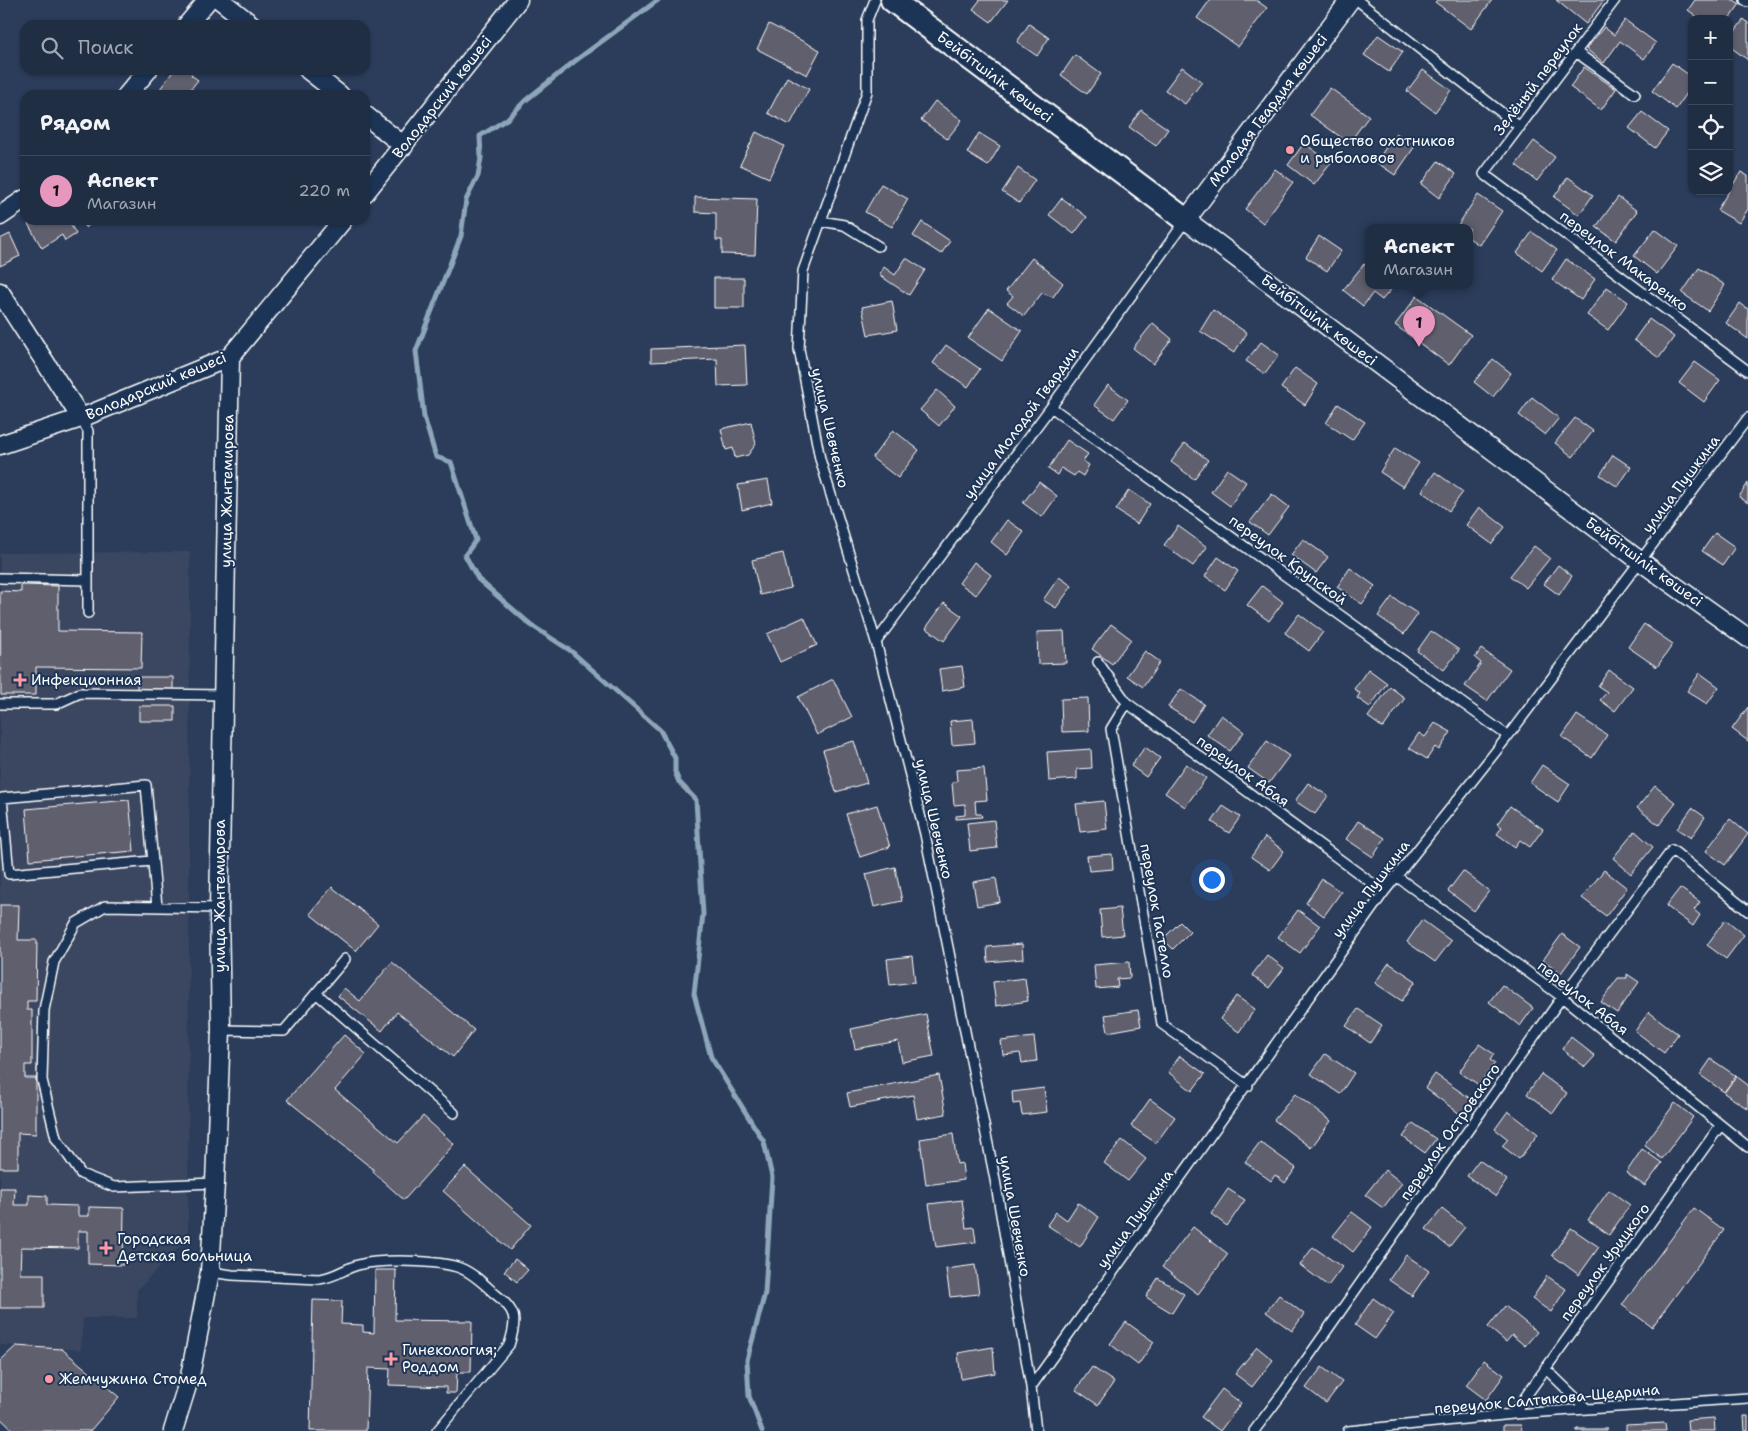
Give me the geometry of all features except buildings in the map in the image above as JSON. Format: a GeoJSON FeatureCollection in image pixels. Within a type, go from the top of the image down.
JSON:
{"type":"FeatureCollection","features":[{"type":"Feature","properties":{"kind":"street"},"geometry":{"type":"LineString","coordinates":[[191,20],[208,0]]}},
{"type":"Feature","properties":{"kind":"street"},"geometry":{"type":"LineString","coordinates":[[220,0],[246,20]]}},
{"type":"Feature","properties":{"kind":"street","name":"Володарский көшесі"},"geometry":{"type":"LineString","coordinates":[[370,187],[518,0]]}},
{"type":"Feature","properties":{"kind":"street","name":"Бейбітшілік көшесі"},"geometry":{"type":"LineString","coordinates":[[892,0],[1640,561],[1748,638]]}},
{"type":"Feature","properties":{"kind":"street","name":"Молодая Гвардия көшесі"},"geometry":{"type":"LineString","coordinates":[[1186,220],[1350,0]]}},
{"type":"Feature","properties":{"kind":"street"},"geometry":{"type":"LineString","coordinates":[[131,90],[144,75]]}},
{"type":"Feature","properties":{"kind":"street"},"geometry":{"type":"LineString","coordinates":[[314,75],[334,90]]}},
{"type":"Feature","properties":{"kind":"street"},"geometry":{"type":"LineString","coordinates":[[370,119],[404,146]]}},
{"type":"Feature","properties":{"kind":"street"},"geometry":{"type":"LineString","coordinates":[[0,216],[20,202]]}},
{"type":"Feature","properties":{"kind":"street","name":"Володарский көшесі"},"geometry":{"type":"LineString","coordinates":[[0,445],[81,418],[230,357],[339,225]]}},
{"type":"Feature","properties":{"kind":"street"},"geometry":{"type":"LineString","coordinates":[[0,292],[81,418]]}},
{"type":"Feature","properties":{"kind":"street","name":"улица Жантемирова"},"geometry":{"type":"LineString","coordinates":[[174,1431],[190,1376],[210,1272],[215,1183],[221,1030],[219,908],[230,357]]}},
{"type":"Feature","properties":{"kind":"lane","name":"улица Шевченко"},"geometry":{"type":"LineString","coordinates":[[876,0],[867,20],[867,92],[803,271],[799,349],[820,459],[876,642],[925,834],[994,1174],[1031,1388],[1036,1431]]}},
{"type":"Feature","properties":{"kind":"lane"},"geometry":{"type":"LineString","coordinates":[[1357,0],[1520,127]]}},
{"type":"Feature","properties":{"kind":"lane","name":"Зелёный переулок"},"geometry":{"type":"LineString","coordinates":[[1484,174],[1615,0]]}},
{"type":"Feature","properties":{"kind":"lane"},"geometry":{"type":"LineString","coordinates":[[1576,52],[1636,94]]}},
{"type":"Feature","properties":{"kind":"lane","name":"переулок Макаренко"},"geometry":{"type":"LineString","coordinates":[[1484,174],[1748,371]]}},
{"type":"Feature","properties":{"kind":"lane","name":"улица Молодой Гвардии"},"geometry":{"type":"LineString","coordinates":[[876,642],[1051,407],[1186,220]]}},
{"type":"Feature","properties":{"kind":"lane"},"geometry":{"type":"LineString","coordinates":[[821,221],[844,225],[878,246]]}},
{"type":"Feature","properties":{"kind":"lane","name":"переулок Крупской"},"geometry":{"type":"LineString","coordinates":[[1051,407],[1508,736]]}},
{"type":"Feature","properties":{"kind":"lane"},"geometry":{"type":"LineString","coordinates":[[81,418],[88,431],[88,613]]}},
{"type":"Feature","properties":{"kind":"lane","name":"улица Пушкина"},"geometry":{"type":"LineString","coordinates":[[1031,1388],[1248,1086],[1384,892],[1508,736],[1748,418]]}},
{"type":"Feature","properties":{"kind":"lane"},"geometry":{"type":"LineString","coordinates":[[0,578],[88,580]]}},
{"type":"Feature","properties":{"kind":"lane","name":"переулок Абая"},"geometry":{"type":"LineString","coordinates":[[1098,662],[1127,703],[1384,892]]}},
{"type":"Feature","properties":{"kind":"lane"},"geometry":{"type":"LineString","coordinates":[[0,704],[56,704],[80,693],[223,695]]}},
{"type":"Feature","properties":{"kind":"lane","name":"переулок Гастелло"},"geometry":{"type":"LineString","coordinates":[[1127,703],[1111,729],[1162,1024],[1248,1086]]}},
{"type":"Feature","properties":{"kind":"lane"},"geometry":{"type":"LineString","coordinates":[[152,861],[9,874],[3,850],[2,798],[146,785],[157,907]]}},
{"type":"Feature","properties":{"kind":"lane","name":"переулок Островского"},"geometry":{"type":"LineString","coordinates":[[1254,1431],[1286,1390],[1562,997],[1672,850],[1748,911]]}},
{"type":"Feature","properties":{"kind":"lane","name":"переулок Абая"},"geometry":{"type":"LineString","coordinates":[[1396,876],[1562,997],[1748,1147]]}},
{"type":"Feature","properties":{"kind":"lane"},"geometry":{"type":"LineString","coordinates":[[215,1183],[114,1187],[81,1174],[56,1138],[42,1080],[44,1010],[54,962],[76,923],[106,906],[219,908]]}},
{"type":"Feature","properties":{"kind":"lane"},"geometry":{"type":"LineString","coordinates":[[221,1030],[284,1031],[344,959]]}},
{"type":"Feature","properties":{"kind":"lane"},"geometry":{"type":"LineString","coordinates":[[316,993],[454,1113]]}},
{"type":"Feature","properties":{"kind":"lane","name":"переулок Урицкого"},"geometry":{"type":"LineString","coordinates":[[1513,1414],[1720,1126]]}},
{"type":"Feature","properties":{"kind":"lane"},"geometry":{"type":"LineString","coordinates":[[210,1272],[232,1275],[319,1279],[333,1278],[355,1266],[370,1262],[430,1262],[462,1269],[475,1277],[509,1305],[515,1318],[514,1330],[509,1345],[437,1431]]}},
{"type":"Feature","properties":{"kind":"lane"},"geometry":{"type":"LineString","coordinates":[[1545,1368],[1587,1409]]}},
{"type":"Feature","properties":{"kind":"lane","name":"переулок Салтыкова-Щедрина"},"geometry":{"type":"LineString","coordinates":[[1348,1431],[1513,1414],[1748,1398]]}},
{"type":"Feature","properties":{"kind":"shaded area"},"geometry":{"type":"Polygon","coordinates":[[[190,552],[188,1238],[137,1290],[137,1318],[83,1318],[81,1350],[0,1345],[0,553],[190,552]]]}},
{"type":"Feature","properties":{"kind":"waterway"},"geometry":{"type":"LineString","coordinates":[[658,0],[575,61],[526,100],[507,119],[480,136],[481,158],[478,176],[466,200],[461,236],[416,351],[424,417],[436,457],[451,462],[476,540],[465,555],[478,579],[531,625],[571,651],[660,730],[675,758],[675,772],[679,782],[696,800],[703,914],[694,994],[711,1057],[764,1142],[772,1177],[765,1293],[747,1360],[749,1396],[762,1431]]}},
{"type":"Feature","properties":{"kind":"place","name":"Общество охотников и рыболовов"},"geometry":{"type":"Point","coordinates":[1290,150]}},
{"type":"Feature","properties":{"kind":"place","name":"Аспект"},"geometry":{"type":"Point","coordinates":[1419,347]}},
{"type":"Feature","properties":{"kind":"place","name":"Инфекционная"},"geometry":{"type":"Point","coordinates":[20,680]}},
{"type":"Feature","properties":{"kind":"place","name":"Городская Детская больница"},"geometry":{"type":"Point","coordinates":[106,1248]}},
{"type":"Feature","properties":{"kind":"place","name":"Гинекология; Роддом"},"geometry":{"type":"Point","coordinates":[391,1359]}},
{"type":"Feature","properties":{"kind":"place","name":"Жемчужина Стомед"},"geometry":{"type":"Point","coordinates":[49,1379]}}]}
